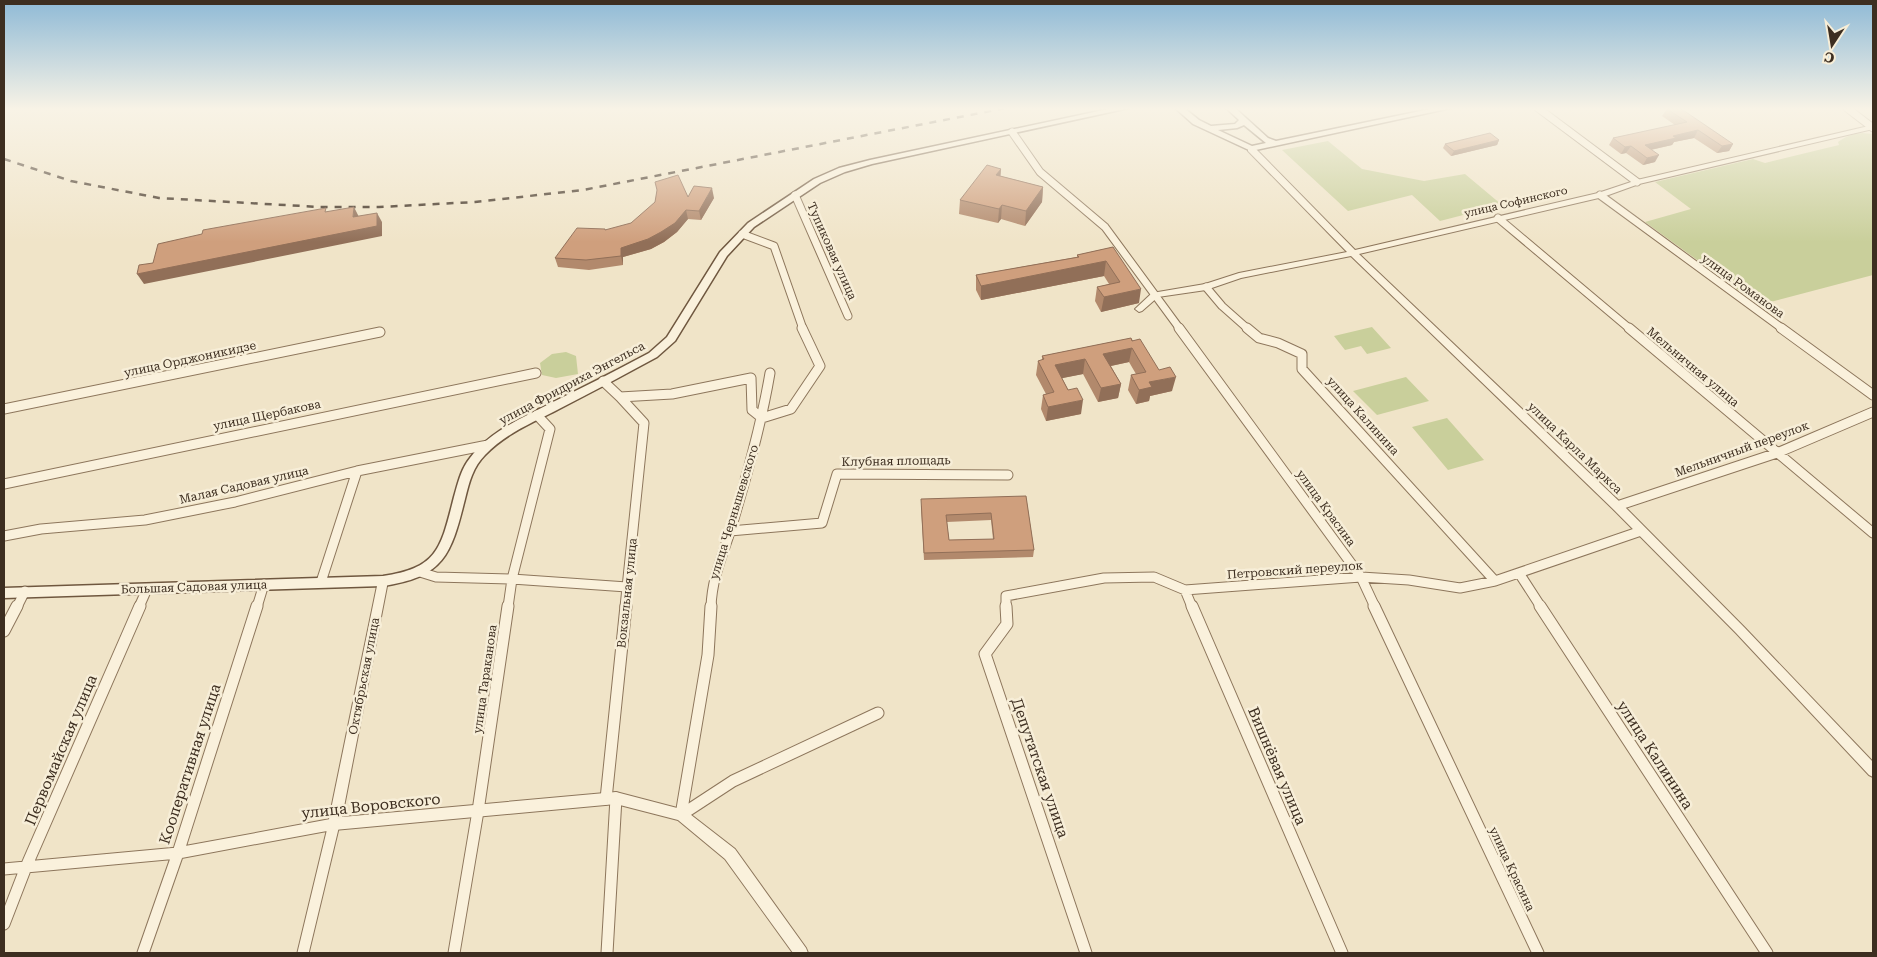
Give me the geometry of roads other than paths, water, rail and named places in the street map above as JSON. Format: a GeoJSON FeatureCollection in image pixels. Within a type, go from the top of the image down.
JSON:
{"type":"FeatureCollection","features":[{"type":"Feature","properties":{"kind":"main road","name":"улица Фридриха Энгельса"},"geometry":{"type":"LineString","coordinates":[[488,446],[511,429],[653,355],[671,339],[723,254],[742,234],[795,195],[817,181],[842,170],[914,153]]}},
{"type":"Feature","properties":{"kind":"main road"},"geometry":{"type":"LineString","coordinates":[[383,581],[398,580],[420,572],[437,560],[448,542],[464,478],[473,462],[488,446]]}},
{"type":"Feature","properties":{"kind":"main road","name":"Большая Садовая улица"},"geometry":{"type":"LineString","coordinates":[[4,593],[383,581]]}},
{"type":"Feature","properties":{"kind":"street","name":"улица Красина"},"geometry":{"type":"LineString","coordinates":[[1026,153],[1040,172],[1105,227],[1361,577],[1538,953]]}},
{"type":"Feature","properties":{"kind":"street","name":"улица Карла Маркса"},"geometry":{"type":"LineString","coordinates":[[1256,153],[1353,253],[1466,359],[1617,506],[1740,630],[1873,771]]}},
{"type":"Feature","properties":{"kind":"street"},"geometry":{"type":"LineString","coordinates":[[1597,153],[1636,182]]}},
{"type":"Feature","properties":{"kind":"street","name":"улица Софинского"},"geometry":{"type":"LineString","coordinates":[[1155,295],[1206,287],[1239,276],[1353,253],[1600,195],[1636,182],[1762,153]]}},
{"type":"Feature","properties":{"kind":"street","name":"Тупиковая улица"},"geometry":{"type":"LineString","coordinates":[[795,195],[848,316]]}},
{"type":"Feature","properties":{"kind":"street","name":"улица Романова"},"geometry":{"type":"LineString","coordinates":[[1600,195],[1873,395]]}},
{"type":"Feature","properties":{"kind":"street","name":"Мельничная улица"},"geometry":{"type":"LineString","coordinates":[[1498,218],[1873,533]]}},
{"type":"Feature","properties":{"kind":"street"},"geometry":{"type":"LineString","coordinates":[[620,397],[672,394],[751,378],[752,410],[762,418],[791,409],[820,366],[802,327],[774,246],[742,234]]}},
{"type":"Feature","properties":{"kind":"street","name":"улица Калинина"},"geometry":{"type":"LineString","coordinates":[[1206,287],[1222,306],[1259,338],[1278,342],[1302,354],[1302,369],[1495,581]]}},
{"type":"Feature","properties":{"kind":"street"},"geometry":{"type":"LineString","coordinates":[[1138,309],[1155,295]]}},
{"type":"Feature","properties":{"kind":"street","name":"улица Орджоникидзе"},"geometry":{"type":"LineString","coordinates":[[4,409],[380,332]]}},
{"type":"Feature","properties":{"kind":"street","name":"улица Щербакова"},"geometry":{"type":"LineString","coordinates":[[4,484],[536,373]]}},
{"type":"Feature","properties":{"kind":"street","name":"улица Чернышевского"},"geometry":{"type":"LineString","coordinates":[[681,816],[708,655],[712,585],[730,531],[762,418],[770,373]]}},
{"type":"Feature","properties":{"kind":"street","name":"Вокзальная улица"},"geometry":{"type":"LineString","coordinates":[[603,382],[644,423],[627,587],[611,799],[607,953]]}},
{"type":"Feature","properties":{"kind":"street","name":"Мельничный переулок"},"geometry":{"type":"LineString","coordinates":[[1617,506],[1777,453],[1873,412]]}},
{"type":"Feature","properties":{"kind":"street","name":"улица Тараканова"},"geometry":{"type":"LineString","coordinates":[[454,953],[478,811],[512,579],[550,429],[537,416]]}},
{"type":"Feature","properties":{"kind":"street","name":"Малая Садовая улица"},"geometry":{"type":"LineString","coordinates":[[4,536],[41,529],[145,520],[235,502],[357,471],[488,446]]}},
{"type":"Feature","properties":{"kind":"street"},"geometry":{"type":"LineString","coordinates":[[321,582],[357,471]]}},
{"type":"Feature","properties":{"kind":"street","name":"Клубная площадь"},"geometry":{"type":"LineString","coordinates":[[730,531],[822,524],[837,474],[1008,475]]}},
{"type":"Feature","properties":{"kind":"street","name":"Петровский переулок"},"geometry":{"type":"LineString","coordinates":[[1006,596],[1104,578],[1154,578],[1184,590],[1361,577],[1409,580],[1460,588],[1495,581],[1641,531]]}},
{"type":"Feature","properties":{"kind":"street"},"geometry":{"type":"LineString","coordinates":[[420,572],[436,577],[512,579],[627,587]]}},
{"type":"Feature","properties":{"kind":"street","name":"улица Калинина"},"geometry":{"type":"LineString","coordinates":[[1519,573],[1767,953]]}},
{"type":"Feature","properties":{"kind":"street","name":"Октябрьская улица"},"geometry":{"type":"LineString","coordinates":[[303,953],[334,824],[383,581]]}},
{"type":"Feature","properties":{"kind":"street","name":"Кооперативная улица"},"geometry":{"type":"LineString","coordinates":[[143,953],[178,853],[264,584]]}},
{"type":"Feature","properties":{"kind":"street","name":"Первомайская улица"},"geometry":{"type":"LineString","coordinates":[[4,924],[26,867],[147,589]]}},
{"type":"Feature","properties":{"kind":"street","name":"Вишнёвая улица"},"geometry":{"type":"LineString","coordinates":[[1184,590],[1342,953]]}},
{"type":"Feature","properties":{"kind":"street"},"geometry":{"type":"LineString","coordinates":[[4,630],[25,591]]}},
{"type":"Feature","properties":{"kind":"street","name":"Депутатская улица"},"geometry":{"type":"LineString","coordinates":[[1006,596],[1007,624],[985,654],[1086,953]]}},
{"type":"Feature","properties":{"kind":"street"},"geometry":{"type":"LineString","coordinates":[[798,952],[730,854],[681,816],[733,781],[878,713]]}},
{"type":"Feature","properties":{"kind":"street","name":"улица Воровского"},"geometry":{"type":"LineString","coordinates":[[4,869],[178,853],[334,824],[611,799],[681,816]]}},
{"type":"Feature","properties":{"kind":"railway"},"geometry":{"type":"LineString","coordinates":[[4,159],[71,181],[159,198],[320,207],[379,207],[475,202],[583,190],[776,153]]}}]}
